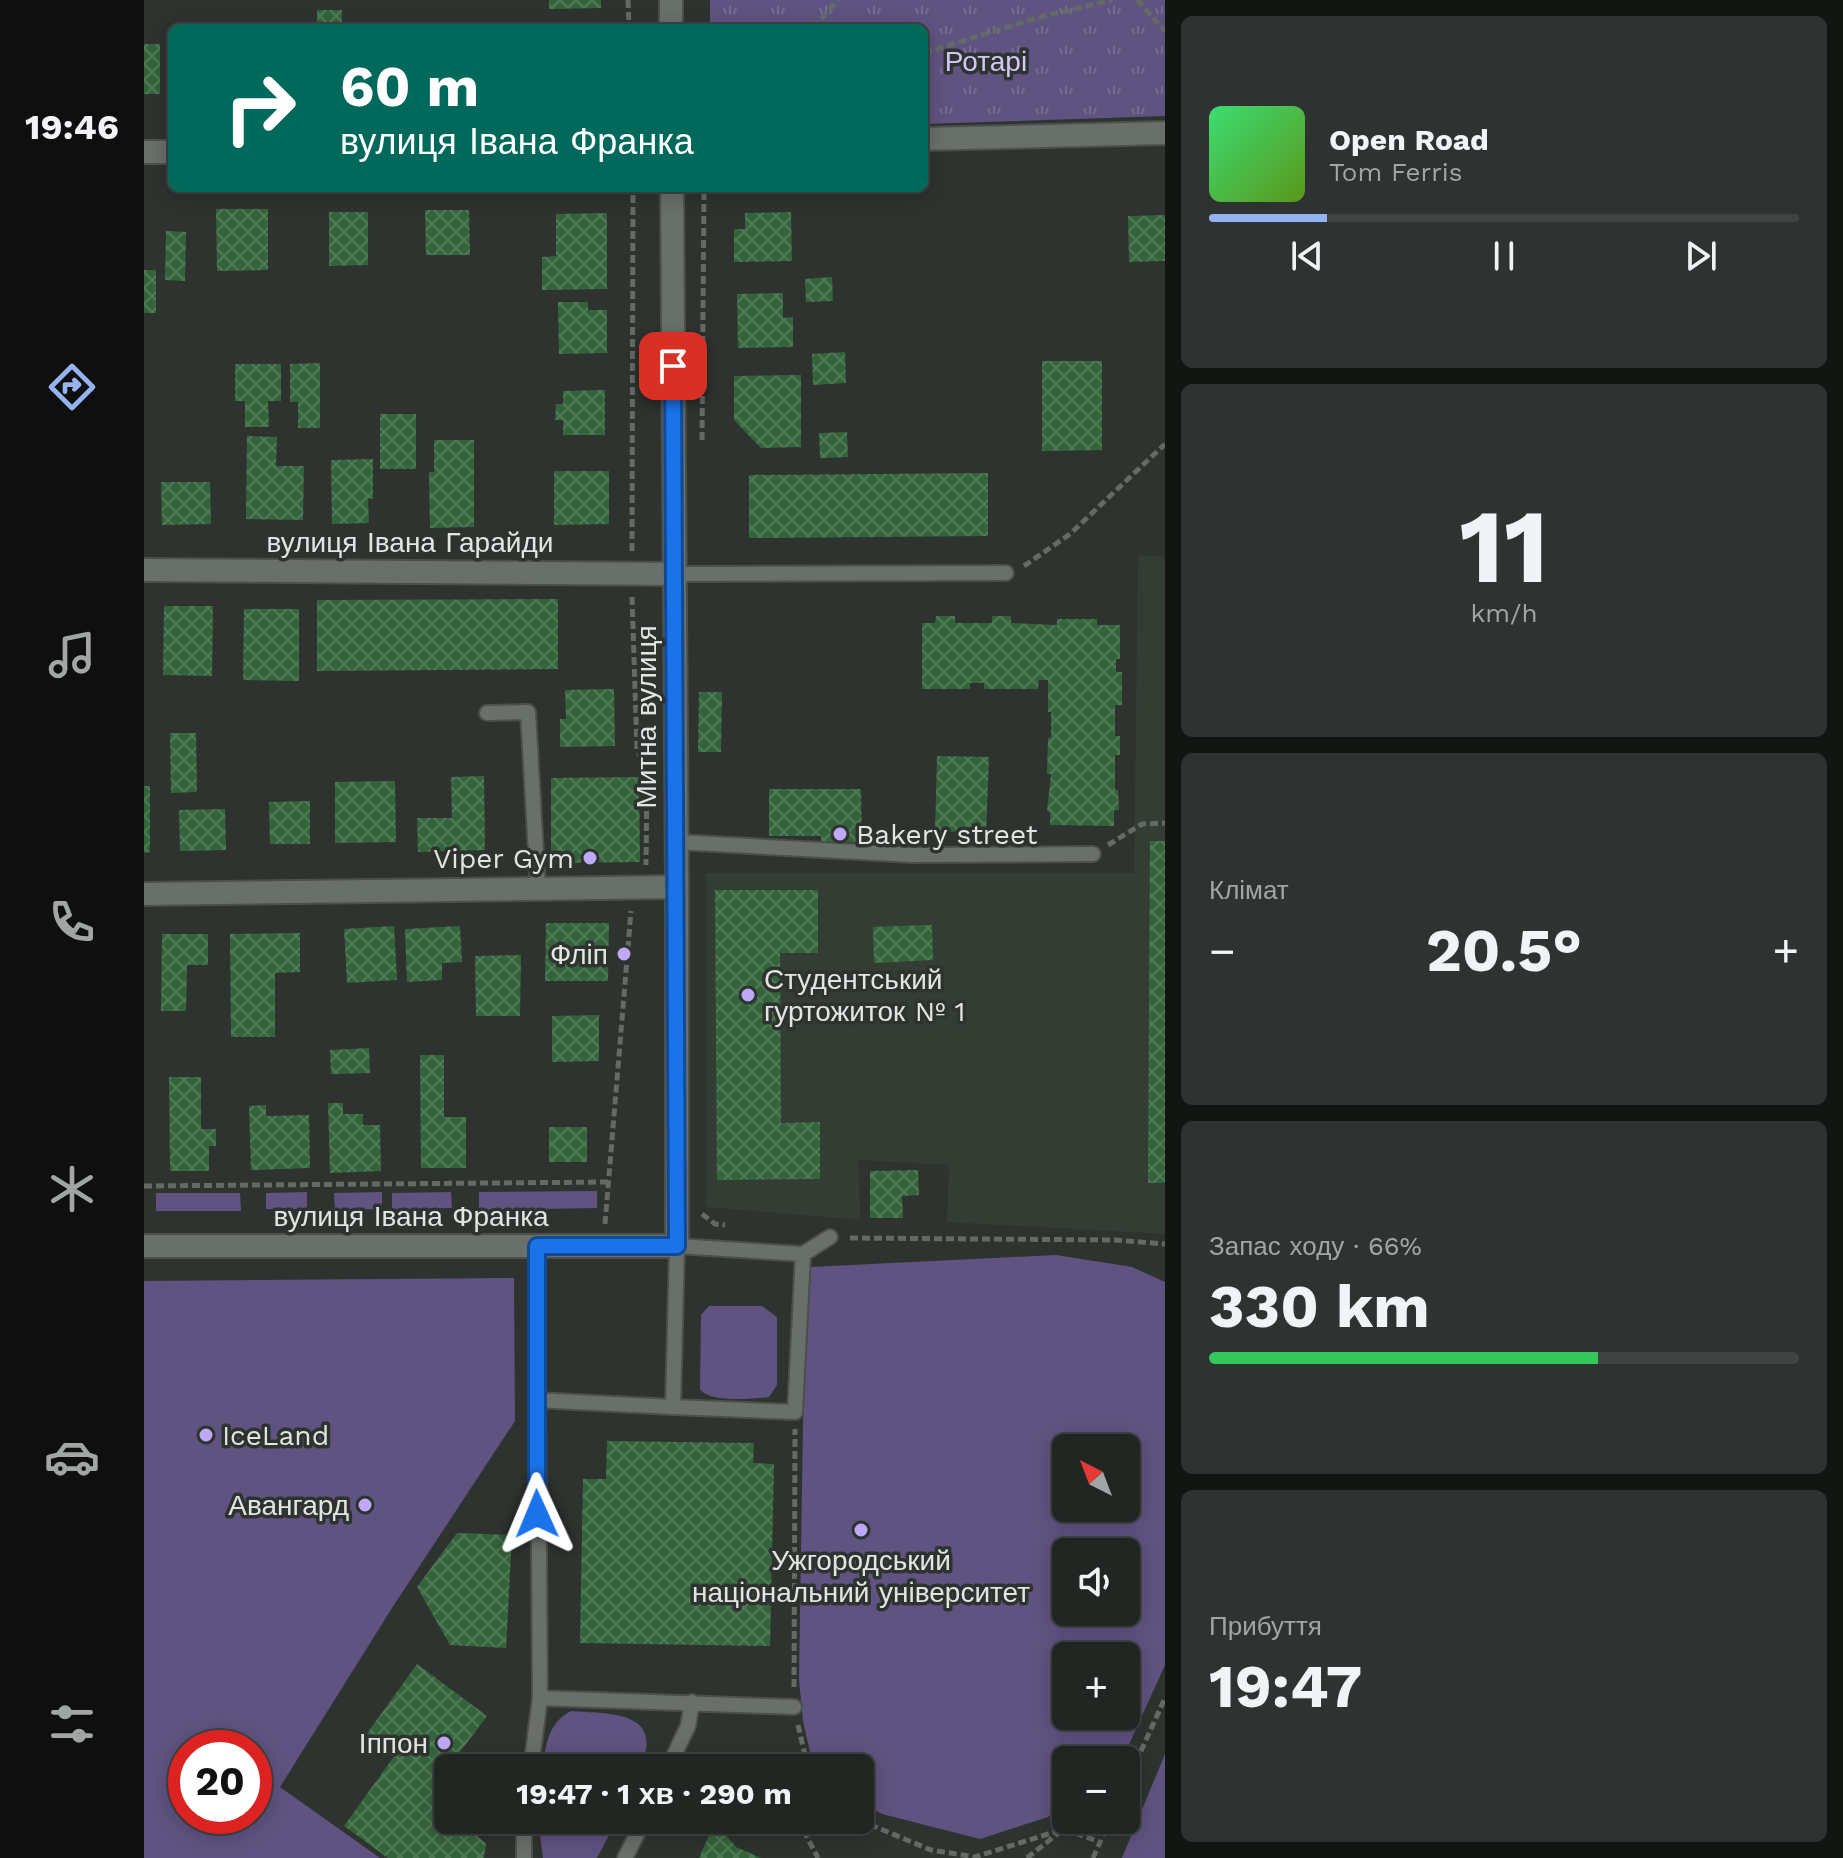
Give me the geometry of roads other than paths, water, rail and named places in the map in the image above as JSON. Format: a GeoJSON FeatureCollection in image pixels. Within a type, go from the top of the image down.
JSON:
{"type":"FeatureCollection","features":[{"type":"Feature","properties":{"kind":"street"},"geometry":{"type":"LineString","coordinates":[[671,0],[671,24]]}},
{"type":"Feature","properties":{"kind":"street"},"geometry":{"type":"LineString","coordinates":[[928,139],[1165,133]]}},
{"type":"Feature","properties":{"kind":"street"},"geometry":{"type":"LineString","coordinates":[[144,152],[168,152]]}},
{"type":"Feature","properties":{"kind":"street","name":"Митна вулиця"},"geometry":{"type":"LineString","coordinates":[[672,192],[677,1246]]}},
{"type":"Feature","properties":{"kind":"street","name":"вулиця Івана Гарайди"},"geometry":{"type":"LineString","coordinates":[[144,570],[675,574]]}},
{"type":"Feature","properties":{"kind":"street"},"geometry":{"type":"LineString","coordinates":[[144,894],[677,887]]}},
{"type":"Feature","properties":{"kind":"street","name":"вулиця Івана Франка"},"geometry":{"type":"LineString","coordinates":[[144,1246],[677,1246]]}},
{"type":"Feature","properties":{"kind":"lane"},"geometry":{"type":"LineString","coordinates":[[675,574],[1006,573]]}},
{"type":"Feature","properties":{"kind":"lane"},"geometry":{"type":"LineString","coordinates":[[487,713],[528,712],[538,889]]}},
{"type":"Feature","properties":{"kind":"lane"},"geometry":{"type":"LineString","coordinates":[[677,842],[927,856],[1093,854]]}},
{"type":"Feature","properties":{"kind":"lane"},"geometry":{"type":"LineString","coordinates":[[673,1407],[677,1246],[803,1254],[830,1237]]}},
{"type":"Feature","properties":{"kind":"lane"},"geometry":{"type":"LineString","coordinates":[[533,1754],[540,1698],[537,1246]]}},
{"type":"Feature","properties":{"kind":"lane"},"geometry":{"type":"LineString","coordinates":[[536,1400],[795,1412],[803,1254]]}},
{"type":"Feature","properties":{"kind":"lane"},"geometry":{"type":"LineString","coordinates":[[540,1698],[794,1707]]}},
{"type":"Feature","properties":{"kind":"lane"},"geometry":{"type":"LineString","coordinates":[[675,1754],[688,1726],[692,1702]]}},
{"type":"Feature","properties":{"kind":"lane"},"geometry":{"type":"LineString","coordinates":[[524,1834],[524,1858]]}},
{"type":"Feature","properties":{"kind":"lane"},"geometry":{"type":"LineString","coordinates":[[625,1858],[637,1834]]}},
{"type":"Feature","properties":{"kind":"place","name":"Bakery street"},"geometry":{"type":"Point","coordinates":[840,834]}},
{"type":"Feature","properties":{"kind":"place","name":"Viper Gym"},"geometry":{"type":"Point","coordinates":[590,858]}},
{"type":"Feature","properties":{"kind":"place","name":"Фліп"},"geometry":{"type":"Point","coordinates":[624,954]}},
{"type":"Feature","properties":{"kind":"place","name":"Студентський гуртожиток № 1"},"geometry":{"type":"Point","coordinates":[748,995]}},
{"type":"Feature","properties":{"kind":"place","name":"IceLand"},"geometry":{"type":"Point","coordinates":[206,1435]}},
{"type":"Feature","properties":{"kind":"place","name":"Авангард"},"geometry":{"type":"Point","coordinates":[365,1505]}},
{"type":"Feature","properties":{"kind":"place","name":"Ужгородський національний університет"},"geometry":{"type":"Point","coordinates":[861,1530]}},
{"type":"Feature","properties":{"kind":"place","name":"Іппон"},"geometry":{"type":"Point","coordinates":[444,1743]}},
{"type":"Feature","properties":{"kind":"park label","name":"Ротарі"},"geometry":{"type":"Point","coordinates":[986,61]}}]}
